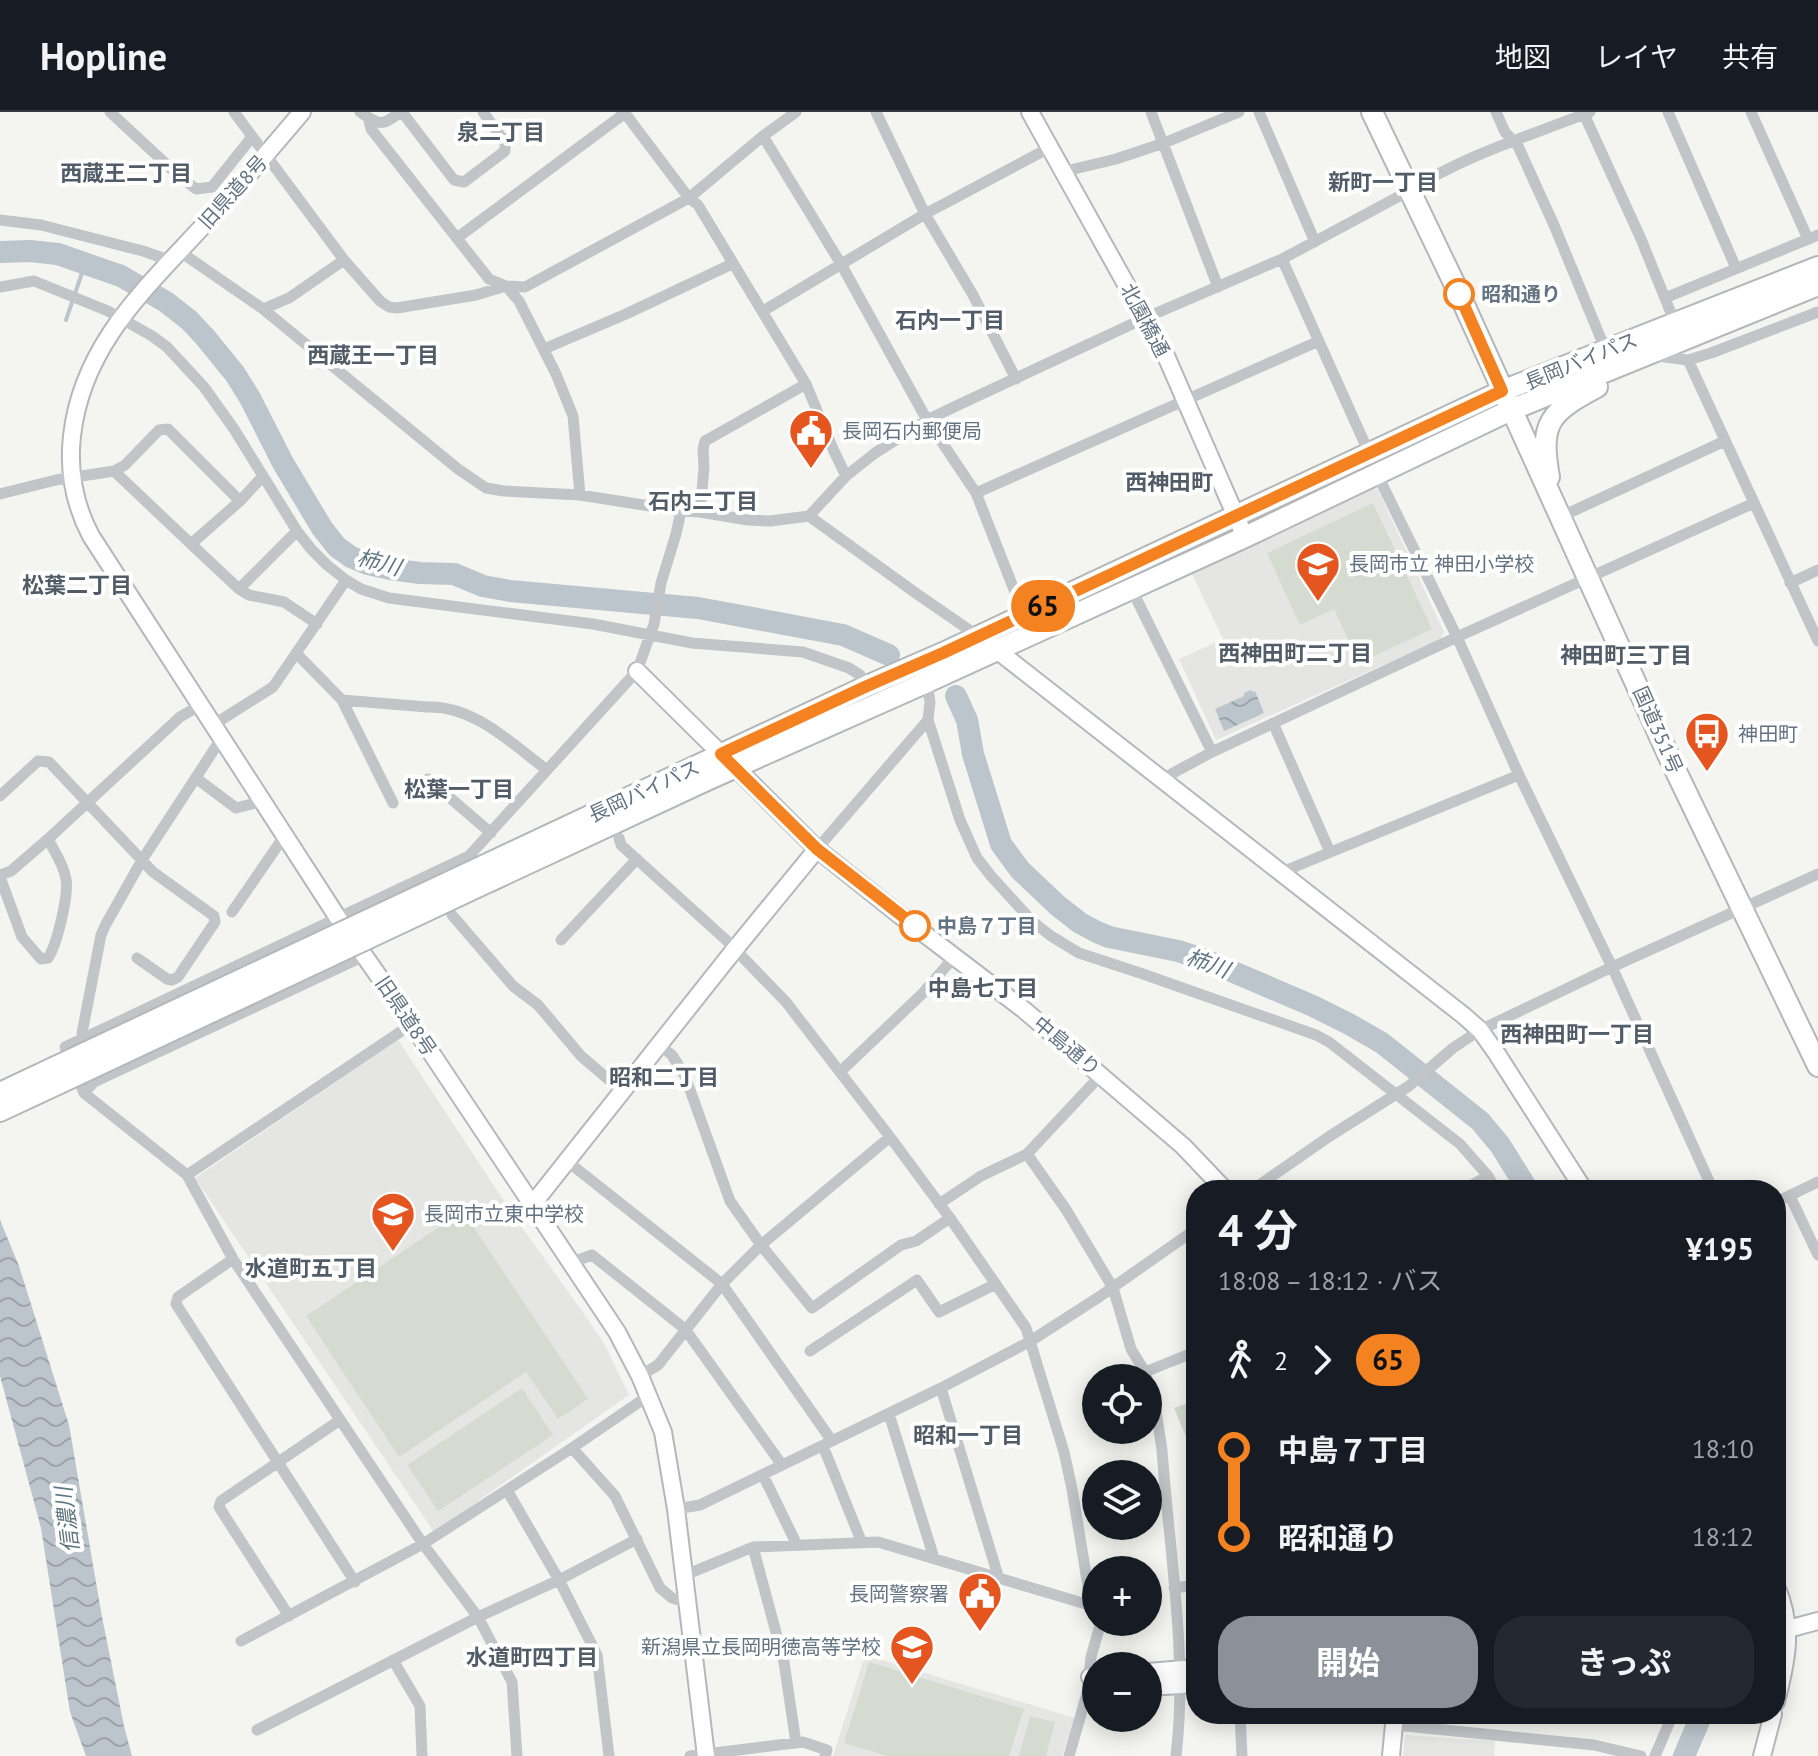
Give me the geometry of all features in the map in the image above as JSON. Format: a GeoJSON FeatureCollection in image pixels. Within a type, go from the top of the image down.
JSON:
{"type":"FeatureCollection","features":[{"type":"Feature","properties":{"kind":"highway","name":"国道351号"},"geometry":{"type":"LineString","coordinates":[[1372,112],[1456,287],[1671,761],[1818,1066]]}},
{"type":"Feature","properties":{"kind":"highway","name":"長岡バイパス"},"geometry":{"type":"LineString","coordinates":[[728,760],[927,682],[1377,474],[1507,401],[1606,351],[1818,267]]}},
{"type":"Feature","properties":{"kind":"highway","name":"長岡バイパス"},"geometry":{"type":"LineString","coordinates":[[0,1111],[22,1092],[728,760],[867,686],[1369,453],[1507,401],[1650,354],[1818,285]]}},
{"type":"Feature","properties":{"kind":"highway"},"geometry":{"type":"LineString","coordinates":[[1556,510],[1545,455],[1547,427],[1562,407],[1650,354]]}},
{"type":"Feature","properties":{"kind":"highway","name":"長岡バイパス"},"geometry":{"type":"LineString","coordinates":[[0,1093],[22,1092]]}},
{"type":"Feature","properties":{"kind":"street"},"geometry":{"type":"LineString","coordinates":[[110,112],[196,189],[212,187],[252,137]]}},
{"type":"Feature","properties":{"kind":"street"},"geometry":{"type":"LineString","coordinates":[[234,112],[344,260],[375,296],[389,307],[476,295],[506,286]]}},
{"type":"Feature","properties":{"kind":"street","name":"旧県道8号"},"geometry":{"type":"LineString","coordinates":[[302,112],[108,337],[83,384],[75,410],[70,449],[71,478],[81,517],[91,536],[338,918],[617,1332],[640,1376],[663,1432],[676,1509],[700,1755]]}},
{"type":"Feature","properties":{"kind":"street"},"geometry":{"type":"LineString","coordinates":[[364,114],[377,123],[385,123],[402,112],[454,180],[464,182],[505,151],[505,142],[483,112]]}},
{"type":"Feature","properties":{"kind":"street"},"geometry":{"type":"LineString","coordinates":[[364,114],[371,129],[489,279],[506,286],[525,287],[689,198],[796,112]]}},
{"type":"Feature","properties":{"kind":"street"},"geometry":{"type":"LineString","coordinates":[[876,112],[925,214],[973,295],[1016,379]]}},
{"type":"Feature","properties":{"kind":"street","name":"北園橋通"},"geometry":{"type":"LineString","coordinates":[[1030,112],[1166,356],[1245,537]]}},
{"type":"Feature","properties":{"kind":"street"},"geometry":{"type":"LineString","coordinates":[[1151,112],[1218,287]]}},
{"type":"Feature","properties":{"kind":"street"},"geometry":{"type":"LineString","coordinates":[[1062,172],[1164,143],[1239,112]]}},
{"type":"Feature","properties":{"kind":"street"},"geometry":{"type":"LineString","coordinates":[[1259,112],[1315,242]]}},
{"type":"Feature","properties":{"kind":"street"},"geometry":{"type":"LineString","coordinates":[[1496,112],[1511,141],[1518,146],[1606,351]]}},
{"type":"Feature","properties":{"kind":"street"},"geometry":{"type":"LineString","coordinates":[[1668,112],[1736,268]]}},
{"type":"Feature","properties":{"kind":"street"},"geometry":{"type":"LineString","coordinates":[[1665,298],[1813,237],[1751,112]]}},
{"type":"Feature","properties":{"kind":"street"},"geometry":{"type":"LineString","coordinates":[[457,238],[625,113],[689,198],[698,205],[763,311],[806,384],[846,476]]}},
{"type":"Feature","properties":{"kind":"street"},"geometry":{"type":"LineString","coordinates":[[0,220],[41,225],[143,251],[171,261],[263,309],[472,480],[486,488],[580,495],[748,520],[770,521],[809,516],[846,476],[875,453],[927,420],[1145,318],[1282,259],[1429,179],[1511,141],[1586,113],[1675,323]]}},
{"type":"Feature","properties":{"kind":"street"},"geometry":{"type":"LineString","coordinates":[[763,136],[841,264],[927,420],[976,493],[1024,615]]}},
{"type":"Feature","properties":{"kind":"street"},"geometry":{"type":"LineString","coordinates":[[763,311],[925,214],[1049,148]]}},
{"type":"Feature","properties":{"kind":"street"},"geometry":{"type":"LineString","coordinates":[[1282,259],[1369,453]]}},
{"type":"Feature","properties":{"kind":"street"},"geometry":{"type":"LineString","coordinates":[[263,309],[289,298],[344,260]]}},
{"type":"Feature","properties":{"kind":"street"},"geometry":{"type":"LineString","coordinates":[[544,349],[732,264]]}},
{"type":"Feature","properties":{"kind":"street"},"geometry":{"type":"LineString","coordinates":[[0,287],[34,281],[124,315],[160,342],[190,371],[234,429],[297,531],[319,557],[361,589],[389,598],[652,629],[692,643],[803,652],[849,668],[860,675],[867,686]]}},
{"type":"Feature","properties":{"kind":"street"},"geometry":{"type":"LineString","coordinates":[[506,286],[519,301],[544,349],[573,416],[580,495]]}},
{"type":"Feature","properties":{"kind":"street"},"geometry":{"type":"LineString","coordinates":[[1650,354],[1688,360],[1818,312]]}},
{"type":"Feature","properties":{"kind":"street"},"geometry":{"type":"LineString","coordinates":[[976,493],[1319,341]]}},
{"type":"Feature","properties":{"kind":"street"},"geometry":{"type":"LineString","coordinates":[[1688,360],[1818,641]]}},
{"type":"Feature","properties":{"kind":"street"},"geometry":{"type":"LineString","coordinates":[[700,512],[705,441],[806,384]]}},
{"type":"Feature","properties":{"kind":"street"},"geometry":{"type":"LineString","coordinates":[[0,494],[114,471],[125,465],[159,430],[168,429],[240,501]]}},
{"type":"Feature","properties":{"kind":"street"},"geometry":{"type":"LineString","coordinates":[[1556,510],[1725,441]]}},
{"type":"Feature","properties":{"kind":"street"},"geometry":{"type":"LineString","coordinates":[[114,471],[239,589],[249,595],[284,602],[317,624]]}},
{"type":"Feature","properties":{"kind":"street"},"geometry":{"type":"LineString","coordinates":[[1377,474],[1612,967],[1708,1180]]}},
{"type":"Feature","properties":{"kind":"street"},"geometry":{"type":"LineString","coordinates":[[191,544],[263,476]]}},
{"type":"Feature","properties":{"kind":"street"},"geometry":{"type":"LineString","coordinates":[[1162,779],[1212,752],[1457,637],[1754,503]]}},
{"type":"Feature","properties":{"kind":"street"},"geometry":{"type":"LineString","coordinates":[[517,1756],[512,1682],[478,1617],[423,1544],[233,1259],[187,1175],[84,1093],[65,1047],[469,856],[637,671],[652,629],[681,511]]}},
{"type":"Feature","properties":{"kind":"street"},"geometry":{"type":"LineString","coordinates":[[809,516],[997,650],[1463,1015],[1480,1030],[1497,1054],[1578,1180]]}},
{"type":"Feature","properties":{"kind":"street"},"geometry":{"type":"LineString","coordinates":[[239,589],[297,531]]}},
{"type":"Feature","properties":{"kind":"street"},"geometry":{"type":"LineString","coordinates":[[1790,583],[1818,570]]}},
{"type":"Feature","properties":{"kind":"street"},"geometry":{"type":"LineString","coordinates":[[83,1039],[101,935],[142,860],[196,778],[217,732],[273,687],[346,580]]}},
{"type":"Feature","properties":{"kind":"street"},"geometry":{"type":"LineString","coordinates":[[1131,588],[1212,752]]}},
{"type":"Feature","properties":{"kind":"street"},"geometry":{"type":"LineString","coordinates":[[296,653],[342,700],[393,803]]}},
{"type":"Feature","properties":{"kind":"street","name":"中島通り"},"geometry":{"type":"LineString","coordinates":[[637,671],[817,849],[1023,1009],[1183,1146],[1215,1180]]}},
{"type":"Feature","properties":{"kind":"street"},"geometry":{"type":"LineString","coordinates":[[927,682],[930,702],[928,720],[957,810],[977,858],[1023,911],[1051,936],[1079,953],[1316,1035],[1460,1144],[1490,1180]]}},
{"type":"Feature","properties":{"kind":"street"},"geometry":{"type":"LineString","coordinates":[[342,700],[453,709],[482,722],[547,770]]}},
{"type":"Feature","properties":{"kind":"street"},"geometry":{"type":"LineString","coordinates":[[48,839],[67,881],[54,949],[48,958],[41,959],[22,937],[0,876],[11,871],[48,839],[180,717],[202,707]]}},
{"type":"Feature","properties":{"kind":"street"},"geometry":{"type":"LineString","coordinates":[[532,1205],[735,949],[928,720]]}},
{"type":"Feature","properties":{"kind":"street"},"geometry":{"type":"LineString","coordinates":[[1273,723],[1330,852]]}},
{"type":"Feature","properties":{"kind":"street"},"geometry":{"type":"LineString","coordinates":[[0,796],[38,761],[49,762],[153,872],[214,916],[215,922],[178,977],[167,979],[137,958]]}},
{"type":"Feature","properties":{"kind":"street"},"geometry":{"type":"LineString","coordinates":[[1282,872],[1519,775]]}},
{"type":"Feature","properties":{"kind":"street"},"geometry":{"type":"LineString","coordinates":[[196,778],[236,808],[263,801]]}},
{"type":"Feature","properties":{"kind":"street"},"geometry":{"type":"LineString","coordinates":[[428,779],[491,833]]}},
{"type":"Feature","properties":{"kind":"street"},"geometry":{"type":"LineString","coordinates":[[232,912],[285,835]]}},
{"type":"Feature","properties":{"kind":"street"},"geometry":{"type":"LineString","coordinates":[[619,838],[621,845],[735,949],[786,1002],[950,1218],[1026,1328],[1064,1452],[1088,1586],[1096,1607],[878,1542],[753,1547],[683,1576]]}},
{"type":"Feature","properties":{"kind":"street"},"geometry":{"type":"LineString","coordinates":[[561,940],[637,859]]}},
{"type":"Feature","properties":{"kind":"street"},"geometry":{"type":"LineString","coordinates":[[1267,1180],[1409,1086],[1480,1030],[1818,874]]}},
{"type":"Feature","properties":{"kind":"street"},"geometry":{"type":"LineString","coordinates":[[452,915],[500,973],[538,1005],[581,1056],[622,1091]]}},
{"type":"Feature","properties":{"kind":"street"},"geometry":{"type":"LineString","coordinates":[[84,1093],[94,1082],[364,956]]}},
{"type":"Feature","properties":{"kind":"street"},"geometry":{"type":"LineString","coordinates":[[840,1072],[922,994],[955,956]]}},
{"type":"Feature","properties":{"kind":"street"},"geometry":{"type":"LineString","coordinates":[[187,1175],[412,1024]]}},
{"type":"Feature","properties":{"kind":"street"},"geometry":{"type":"LineString","coordinates":[[659,1045],[672,1055],[685,1076],[730,1201],[812,1308],[901,1245],[916,1241],[950,1218]]}},
{"type":"Feature","properties":{"kind":"street"},"geometry":{"type":"LineString","coordinates":[[939,1204],[981,1176],[1027,1154],[1101,1075]]}},
{"type":"Feature","properties":{"kind":"street"},"geometry":{"type":"LineString","coordinates":[[640,1376],[658,1365],[722,1284],[761,1245],[890,1137]]}},
{"type":"Feature","properties":{"kind":"street"},"geometry":{"type":"LineString","coordinates":[[1027,1154],[1067,1211],[1113,1288],[1131,1349],[1140,1364]]}},
{"type":"Feature","properties":{"kind":"street"},"geometry":{"type":"LineString","coordinates":[[567,1161],[722,1284],[828,1444],[862,1543]]}},
{"type":"Feature","properties":{"kind":"street"},"geometry":{"type":"LineString","coordinates":[[1481,1180],[1488,1176]]}},
{"type":"Feature","properties":{"kind":"street"},"geometry":{"type":"LineString","coordinates":[[1786,1198],[1818,1182]]}},
{"type":"Feature","properties":{"kind":"street"},"geometry":{"type":"LineString","coordinates":[[1790,1196],[1818,1255]]}},
{"type":"Feature","properties":{"kind":"street"},"geometry":{"type":"LineString","coordinates":[[676,1509],[700,1505],[1029,1342],[1186,1236]]}},
{"type":"Feature","properties":{"kind":"street"},"geometry":{"type":"LineString","coordinates":[[570,1263],[592,1255],[685,1329],[782,1465]]}},
{"type":"Feature","properties":{"kind":"street"},"geometry":{"type":"LineString","coordinates":[[233,1259],[178,1297],[176,1304],[355,1582]]}},
{"type":"Feature","properties":{"kind":"street"},"geometry":{"type":"LineString","coordinates":[[810,1351],[917,1280],[939,1312],[996,1284]]}},
{"type":"Feature","properties":{"kind":"street"},"geometry":{"type":"LineString","coordinates":[[1162,1369],[1186,1356]]}},
{"type":"Feature","properties":{"kind":"street"},"geometry":{"type":"LineString","coordinates":[[941,1388],[999,1579]]}},
{"type":"Feature","properties":{"kind":"street"},"geometry":{"type":"LineString","coordinates":[[241,1641],[423,1544],[648,1396]]}},
{"type":"Feature","properties":{"kind":"street"},"geometry":{"type":"LineString","coordinates":[[889,1414],[934,1558]]}},
{"type":"Feature","properties":{"kind":"street"},"geometry":{"type":"LineString","coordinates":[[289,1616],[219,1507],[221,1501],[340,1420]]}},
{"type":"Feature","properties":{"kind":"street"},"geometry":{"type":"LineString","coordinates":[[1161,1444],[1174,1588],[1186,1664]]}},
{"type":"Feature","properties":{"kind":"street"},"geometry":{"type":"LineString","coordinates":[[572,1448],[615,1496],[660,1588],[672,1598],[686,1602]]}},
{"type":"Feature","properties":{"kind":"street"},"geometry":{"type":"LineString","coordinates":[[763,1475],[797,1545]]}},
{"type":"Feature","properties":{"kind":"street"},"geometry":{"type":"LineString","coordinates":[[507,1490],[559,1580],[597,1655],[609,1756]]}},
{"type":"Feature","properties":{"kind":"street"},"geometry":{"type":"LineString","coordinates":[[257,1730],[637,1539]]}},
{"type":"Feature","properties":{"kind":"street"},"geometry":{"type":"LineString","coordinates":[[753,1547],[784,1662],[796,1743]]}},
{"type":"Feature","properties":{"kind":"street"},"geometry":{"type":"LineString","coordinates":[[1174,1588],[1186,1586]]}},
{"type":"Feature","properties":{"kind":"street"},"geometry":{"type":"LineString","coordinates":[[1786,1627],[1818,1621]]}},
{"type":"Feature","properties":{"kind":"street"},"geometry":{"type":"LineString","coordinates":[[393,1660],[420,1706],[422,1756]]}},
{"type":"Feature","properties":{"kind":"street"},"geometry":{"type":"LineString","coordinates":[[1162,1674],[1186,1677]]}},
{"type":"Feature","properties":{"kind":"street"},"geometry":{"type":"LineString","coordinates":[[1162,1684],[1186,1678]]}},
{"type":"Feature","properties":{"kind":"street"},"geometry":{"type":"LineString","coordinates":[[1176,1756],[1186,1688]]}},
{"type":"Feature","properties":{"kind":"street"},"geometry":{"type":"LineString","coordinates":[[1069,1756],[1082,1711]]}},
{"type":"Feature","properties":{"kind":"street"},"geometry":{"type":"LineString","coordinates":[[1240,1724],[1242,1756]]}},
{"type":"Feature","properties":{"kind":"street"},"geometry":{"type":"LineString","coordinates":[[1391,1756],[1395,1724]]}},
{"type":"Feature","properties":{"kind":"street"},"geometry":{"type":"LineString","coordinates":[[1427,1724],[1594,1745],[1641,1756]]}},
{"type":"Feature","properties":{"kind":"street"},"geometry":{"type":"LineString","coordinates":[[1655,1756],[1669,1724]]}},
{"type":"Feature","properties":{"kind":"street"},"geometry":{"type":"LineString","coordinates":[[1762,1756],[1770,1724]]}},
{"type":"Feature","properties":{"kind":"street"},"geometry":{"type":"LineString","coordinates":[[700,1755],[803,1742],[827,1750],[825,1756]]}},
{"type":"Feature","properties":{"kind":"shaded area","name":"長岡市立 神田小学校"},"geometry":{"type":"Polygon","coordinates":[[[1372,486],[1378,490],[1444,632],[1441,639],[1216,740],[1179,659],[1223,639],[1192,574],[1372,486]]]}},
{"type":"Feature","properties":{"kind":"shaded area"},"geometry":{"type":"Polygon","coordinates":[[[1373,503],[1432,629],[1359,663],[1334,609],[1300,625],[1267,553],[1373,503]]]}},
{"type":"Feature","properties":{"kind":"shaded area","name":"長岡市立東中学校"},"geometry":{"type":"Polygon","coordinates":[[[398,1040],[516,1219],[605,1345],[629,1395],[434,1532],[195,1178],[398,1040]]]}},
{"type":"Feature","properties":{"kind":"shaded area"},"geometry":{"type":"Polygon","coordinates":[[[463,1211],[588,1399],[558,1419],[526,1372],[399,1457],[306,1316],[463,1211]]]}},
{"type":"Feature","properties":{"kind":"shaded area"},"geometry":{"type":"Polygon","coordinates":[[[522,1388],[553,1435],[438,1511],[407,1465],[522,1388]]]}},
{"type":"Feature","properties":{"kind":"shaded area"},"geometry":{"type":"Polygon","coordinates":[[[1186,1404],[1186,1437],[1174,1408],[1186,1404]]]}},
{"type":"Feature","properties":{"kind":"shaded area","name":"新潟県立長岡明徳高等学校"},"geometry":{"type":"Polygon","coordinates":[[[865,1655],[1075,1718],[1062,1756],[833,1756],[865,1655]]]}},
{"type":"Feature","properties":{"kind":"shaded area","name":"新潟県立長岡明徳高等学校"},"geometry":{"type":"Polygon","coordinates":[[[869,1662],[1024,1709],[1009,1756],[888,1756],[844,1743],[869,1662]]]}},
{"type":"Feature","properties":{"kind":"shaded area"},"geometry":{"type":"Polygon","coordinates":[[[1030,1716],[1055,1722],[1046,1756],[1019,1756],[1030,1716]]]}},
{"type":"Feature","properties":{"kind":"shaded area"},"geometry":{"type":"Polygon","coordinates":[[[1405,1735],[1495,1741],[1494,1756],[1403,1756],[1405,1735]]]}},
{"type":"Feature","properties":{"kind":"water"},"geometry":{"type":"Polygon","coordinates":[[[1251,690],[1255,691],[1264,713],[1224,731],[1215,709],[1251,690]]]}},
{"type":"Feature","properties":{"kind":"water","name":"信濃川"},"geometry":{"type":"Polygon","coordinates":[[[0,1220],[19,1266],[69,1425],[102,1617],[132,1756],[86,1756],[70,1712],[41,1528],[0,1376],[0,1220]]]}},
{"type":"Feature","properties":{"kind":"waterway","name":"柿川"},"geometry":{"type":"LineString","coordinates":[[0,252],[58,254],[121,276],[166,302],[189,320],[235,374],[322,528],[337,547],[351,557],[390,569],[454,574],[483,586],[510,591],[698,608],[843,635],[889,655]]}},
{"type":"Feature","properties":{"kind":"waterway"},"geometry":{"type":"LineString","coordinates":[[66,320],[85,264]]}},
{"type":"Feature","properties":{"kind":"waterway","name":"柿川"},"geometry":{"type":"LineString","coordinates":[[956,696],[967,720],[973,754],[1001,844],[1020,870],[1057,905],[1097,932],[1203,959],[1313,1006],[1382,1043],[1480,1121],[1500,1145],[1522,1180]]}},
{"type":"Feature","properties":{"kind":"waterway","name":"柿川"},"geometry":{"type":"LineString","coordinates":[[1684,1756],[1698,1724]]}},
{"type":"Feature","properties":{"kind":"bus line","name":"65"},"geometry":{"type":"LineString","coordinates":[[915,926],[817,849],[721,754],[1502,391],[1459,294]]}},
{"type":"Feature","properties":{"kind":"place","name":"昭和通り"},"geometry":{"type":"Point","coordinates":[1459,294]}},
{"type":"Feature","properties":{"kind":"place","name":"長岡石内郵便局"},"geometry":{"type":"Point","coordinates":[811,470]}},
{"type":"Feature","properties":{"kind":"place","name":"長岡市立 神田小学校"},"geometry":{"type":"Point","coordinates":[1318,603]}},
{"type":"Feature","properties":{"kind":"place","name":"神田町"},"geometry":{"type":"Point","coordinates":[1707,773]}},
{"type":"Feature","properties":{"kind":"place","name":"中島７丁目"},"geometry":{"type":"Point","coordinates":[915,926]}},
{"type":"Feature","properties":{"kind":"place","name":"長岡市立東中学校"},"geometry":{"type":"Point","coordinates":[393,1253]}},
{"type":"Feature","properties":{"kind":"place","name":"長岡警察署"},"geometry":{"type":"Point","coordinates":[980,1633]}},
{"type":"Feature","properties":{"kind":"place","name":"新潟県立長岡明徳高等学校"},"geometry":{"type":"Point","coordinates":[912,1686]}},
{"type":"Feature","properties":{"kind":"district","name":"泉二丁目"},"geometry":{"type":"Point","coordinates":[501,132]}},
{"type":"Feature","properties":{"kind":"district","name":"西蔵王二丁目"},"geometry":{"type":"Point","coordinates":[126,173]}},
{"type":"Feature","properties":{"kind":"district","name":"新町一丁目"},"geometry":{"type":"Point","coordinates":[1383,182]}},
{"type":"Feature","properties":{"kind":"district","name":"石内一丁目"},"geometry":{"type":"Point","coordinates":[950,320]}},
{"type":"Feature","properties":{"kind":"district","name":"西蔵王一丁目"},"geometry":{"type":"Point","coordinates":[373,355]}},
{"type":"Feature","properties":{"kind":"district","name":"西神田町"},"geometry":{"type":"Point","coordinates":[1169,482]}},
{"type":"Feature","properties":{"kind":"district","name":"石内二丁目"},"geometry":{"type":"Point","coordinates":[703,501]}},
{"type":"Feature","properties":{"kind":"district","name":"松葉二丁目"},"geometry":{"type":"Point","coordinates":[77,585]}},
{"type":"Feature","properties":{"kind":"district","name":"西神田町二丁目"},"geometry":{"type":"Point","coordinates":[1295,653]}},
{"type":"Feature","properties":{"kind":"district","name":"神田町三丁目"},"geometry":{"type":"Point","coordinates":[1626,655]}},
{"type":"Feature","properties":{"kind":"district","name":"松葉一丁目"},"geometry":{"type":"Point","coordinates":[459,789]}},
{"type":"Feature","properties":{"kind":"district","name":"中島七丁目"},"geometry":{"type":"Point","coordinates":[983,988]}},
{"type":"Feature","properties":{"kind":"district","name":"西神田町一丁目"},"geometry":{"type":"Point","coordinates":[1577,1034]}},
{"type":"Feature","properties":{"kind":"district","name":"昭和二丁目"},"geometry":{"type":"Point","coordinates":[664,1077]}},
{"type":"Feature","properties":{"kind":"district","name":"水道町五丁目"},"geometry":{"type":"Point","coordinates":[311,1268]}},
{"type":"Feature","properties":{"kind":"district","name":"昭和一丁目"},"geometry":{"type":"Point","coordinates":[968,1435]}},
{"type":"Feature","properties":{"kind":"district","name":"水道町四丁目"},"geometry":{"type":"Point","coordinates":[532,1657]}}]}
